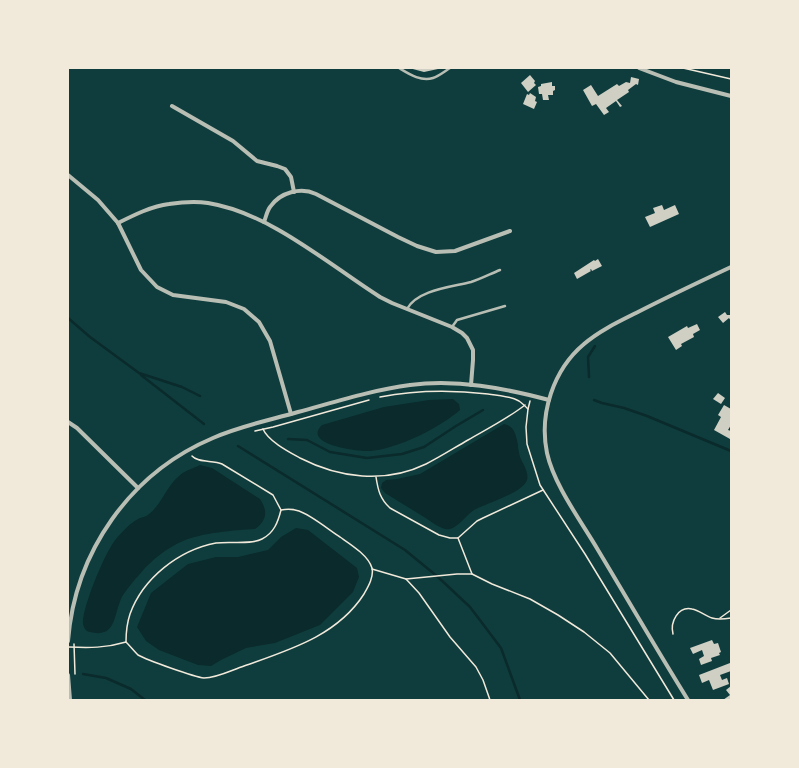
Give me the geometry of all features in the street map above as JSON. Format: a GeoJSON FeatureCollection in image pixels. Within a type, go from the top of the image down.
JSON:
{"type":"FeatureCollection","features":[{"type":"Feature","properties":{"kind":"street"},"geometry":{"type":"LineString","coordinates":[[639,68],[676,82],[731,96]]}},
{"type":"Feature","properties":{"kind":"street"},"geometry":{"type":"LineString","coordinates":[[172,106],[233,141],[257,161],[277,166],[285,170],[291,177],[294,192]]}},
{"type":"Feature","properties":{"kind":"street"},"geometry":{"type":"LineString","coordinates":[[68,175],[98,200],[118,223],[141,270],[157,287],[173,295],[226,302],[244,309],[259,322],[270,341],[291,414]]}},
{"type":"Feature","properties":{"kind":"street"},"geometry":{"type":"LineString","coordinates":[[264,222],[270,206],[276,200],[283,195],[306,191],[312,192],[417,246],[436,252],[455,251],[510,231]]}},
{"type":"Feature","properties":{"kind":"street"},"geometry":{"type":"LineString","coordinates":[[118,223],[160,206],[198,202],[229,208],[264,222],[282,231],[380,297],[452,327],[462,333],[472,347],[473,360],[471,385]]}},
{"type":"Feature","properties":{"kind":"street"},"geometry":{"type":"LineString","coordinates":[[688,700],[623,594],[557,480],[545,441],[546,415],[554,386],[569,359],[591,338],[657,302],[731,267]]}},
{"type":"Feature","properties":{"kind":"street"},"geometry":{"type":"LineString","coordinates":[[68,641],[74,599],[84,570],[97,542],[112,518],[138,488],[173,460],[200,443],[230,431],[373,391],[394,387],[434,383],[471,385],[506,390],[549,400]]}},
{"type":"Feature","properties":{"kind":"street"},"geometry":{"type":"LineString","coordinates":[[68,422],[77,428],[138,488]]}},
{"type":"Feature","properties":{"kind":"street"},"geometry":{"type":"LineString","coordinates":[[68,675],[70,700]]}},
{"type":"Feature","properties":{"kind":"lane"},"geometry":{"type":"LineString","coordinates":[[399,68],[409,74],[421,78],[432,78],[450,68]]}},
{"type":"Feature","properties":{"kind":"lane"},"geometry":{"type":"LineString","coordinates":[[407,309],[421,295],[473,281],[500,270]]}},
{"type":"Feature","properties":{"kind":"lane"},"geometry":{"type":"LineString","coordinates":[[452,327],[457,320],[505,306]]}},
{"type":"Feature","properties":{"kind":"path"},"geometry":{"type":"LineString","coordinates":[[683,68],[731,80]]}},
{"type":"Feature","properties":{"kind":"path"},"geometry":{"type":"LineString","coordinates":[[251,431],[369,400],[416,392],[474,392],[514,399],[520,401],[528,409]]}},
{"type":"Feature","properties":{"kind":"path"},"geometry":{"type":"LineString","coordinates":[[530,401],[526,427],[527,444],[537,478],[543,490],[557,509],[644,649],[674,700]]}},
{"type":"Feature","properties":{"kind":"path"},"geometry":{"type":"LineString","coordinates":[[263,429],[266,435],[274,442],[298,457],[325,469],[351,476],[376,477],[404,472],[426,464],[524,405]]}},
{"type":"Feature","properties":{"kind":"path"},"geometry":{"type":"LineString","coordinates":[[188,457],[196,453]]}},
{"type":"Feature","properties":{"kind":"path"},"geometry":{"type":"LineString","coordinates":[[196,460],[217,461],[273,495],[281,510],[278,521],[274,529],[260,540],[251,542],[231,542],[199,548],[185,554],[169,564],[155,577],[145,588],[135,604],[127,627],[126,642],[138,654],[196,676],[210,678],[262,660],[317,638],[342,619],[362,597],[371,579],[372,569],[364,556],[345,540],[307,515],[293,509],[281,510]]}},
{"type":"Feature","properties":{"kind":"path"},"geometry":{"type":"LineString","coordinates":[[376,477],[380,496],[383,502],[390,508],[439,535],[450,538],[458,538],[477,521],[543,490]]}},
{"type":"Feature","properties":{"kind":"path"},"geometry":{"type":"LineString","coordinates":[[458,538],[472,574]]}},
{"type":"Feature","properties":{"kind":"path"},"geometry":{"type":"LineString","coordinates":[[372,569],[406,579],[472,574],[492,584],[530,599],[584,632],[610,653],[649,700]]}},
{"type":"Feature","properties":{"kind":"path"},"geometry":{"type":"LineString","coordinates":[[406,579],[419,593],[450,637],[476,667],[483,680],[490,700]]}},
{"type":"Feature","properties":{"kind":"path"},"geometry":{"type":"LineString","coordinates":[[673,634],[672,630],[675,616],[685,609],[691,608],[712,618],[731,618]]}},
{"type":"Feature","properties":{"kind":"path"},"geometry":{"type":"LineString","coordinates":[[719,619],[731,610]]}},
{"type":"Feature","properties":{"kind":"path"},"geometry":{"type":"LineString","coordinates":[[74,640],[75,675]]}},
{"type":"Feature","properties":{"kind":"path"},"geometry":{"type":"LineString","coordinates":[[73,647],[105,647],[126,642]]}},
{"type":"Feature","properties":{"kind":"path"},"geometry":{"type":"LineString","coordinates":[[644,649],[648,647]]}},
{"type":"Feature","properties":{"kind":"water"},"geometry":{"type":"Polygon","coordinates":[[[453,399],[459,404],[460,410],[419,436],[387,448],[369,451],[352,450],[324,442],[319,437],[318,432],[322,425],[384,407],[429,400],[453,399]]]}},
{"type":"Feature","properties":{"kind":"water"},"geometry":{"type":"Polygon","coordinates":[[[504,424],[513,429],[520,457],[526,471],[527,480],[524,485],[512,493],[474,510],[453,528],[445,529],[437,525],[385,493],[381,488],[382,483],[386,480],[420,474],[504,424]]]}},
{"type":"Feature","properties":{"kind":"water"},"geometry":{"type":"Polygon","coordinates":[[[200,465],[212,468],[260,499],[263,503],[265,511],[262,522],[255,529],[208,534],[190,538],[171,547],[149,564],[129,587],[123,595],[110,628],[106,632],[99,633],[87,631],[83,624],[86,606],[106,555],[118,536],[138,519],[148,515],[181,474],[200,465]]]}},
{"type":"Feature","properties":{"kind":"water"},"geometry":{"type":"Polygon","coordinates":[[[296,528],[308,530],[357,568],[359,577],[353,592],[320,625],[275,643],[246,648],[211,666],[198,665],[159,650],[146,641],[137,627],[151,593],[188,564],[216,557],[238,557],[268,550],[281,537],[296,528]]]}},
{"type":"Feature","properties":{"kind":"building"},"geometry":{"type":"Polygon","coordinates":[[[409,68],[438,68],[438,69],[424,72],[409,68]]]}},
{"type":"Feature","properties":{"kind":"building"},"geometry":{"type":"Polygon","coordinates":[[[530,75],[535,81],[534,83],[536,85],[528,92],[521,83],[530,75]]]}},
{"type":"Feature","properties":{"kind":"building"},"geometry":{"type":"Polygon","coordinates":[[[631,77],[639,79],[638,85],[636,84],[628,90],[629,92],[617,100],[622,106],[620,107],[616,101],[606,108],[609,112],[604,115],[596,104],[592,106],[583,90],[591,85],[598,96],[617,84],[619,86],[626,82],[630,83],[631,77]]]}},
{"type":"Feature","properties":{"kind":"building"},"geometry":{"type":"Polygon","coordinates":[[[552,82],[552,86],[555,86],[553,95],[548,95],[549,100],[543,100],[542,94],[539,94],[538,87],[541,86],[541,84],[552,82]]]}},
{"type":"Feature","properties":{"kind":"building"},"geometry":{"type":"Polygon","coordinates":[[[530,93],[536,97],[535,101],[537,102],[534,109],[523,104],[527,94],[529,95],[530,93]]]}},
{"type":"Feature","properties":{"kind":"building"},"geometry":{"type":"Polygon","coordinates":[[[662,205],[664,210],[675,205],[679,214],[650,227],[645,217],[655,213],[653,208],[662,205]]]}},
{"type":"Feature","properties":{"kind":"building"},"geometry":{"type":"Polygon","coordinates":[[[598,259],[602,266],[592,271],[591,269],[591,271],[577,279],[574,273],[598,259]]]}},
{"type":"Feature","properties":{"kind":"building"},"geometry":{"type":"Polygon","coordinates":[[[725,312],[727,315],[731,315],[731,321],[729,318],[723,323],[718,317],[725,312]]]}},
{"type":"Feature","properties":{"kind":"building"},"geometry":{"type":"Polygon","coordinates":[[[697,324],[700,330],[693,334],[694,337],[681,344],[682,346],[676,350],[668,337],[687,326],[688,328],[697,324]]]}},
{"type":"Feature","properties":{"kind":"building"},"geometry":{"type":"Polygon","coordinates":[[[718,393],[725,398],[721,404],[713,399],[718,393]]]}},
{"type":"Feature","properties":{"kind":"building"},"geometry":{"type":"Polygon","coordinates":[[[724,405],[731,409],[731,425],[728,430],[731,431],[730,439],[714,430],[721,417],[718,415],[724,405]]]}},
{"type":"Feature","properties":{"kind":"building"},"geometry":{"type":"Polygon","coordinates":[[[712,640],[714,644],[718,643],[721,652],[719,653],[720,655],[711,658],[712,661],[701,665],[699,659],[704,656],[702,650],[693,654],[690,648],[712,640]]]}},
{"type":"Feature","properties":{"kind":"building"},"geometry":{"type":"Polygon","coordinates":[[[730,663],[731,671],[720,675],[722,680],[727,678],[729,684],[713,690],[709,680],[702,683],[699,675],[730,663]]]}},
{"type":"Feature","properties":{"kind":"building"},"geometry":{"type":"Polygon","coordinates":[[[731,686],[731,700],[723,700],[730,695],[726,690],[731,686]]]}},
{"type":"Feature","properties":{"kind":"waterway"},"geometry":{"type":"LineString","coordinates":[[68,318],[90,337],[139,373],[182,387],[200,396]]}},
{"type":"Feature","properties":{"kind":"waterway"},"geometry":{"type":"LineString","coordinates":[[589,377],[588,357],[595,346]]}},
{"type":"Feature","properties":{"kind":"waterway"},"geometry":{"type":"LineString","coordinates":[[141,375],[204,424]]}},
{"type":"Feature","properties":{"kind":"waterway"},"geometry":{"type":"LineString","coordinates":[[594,400],[647,416],[731,451]]}},
{"type":"Feature","properties":{"kind":"waterway"},"geometry":{"type":"LineString","coordinates":[[288,439],[307,440],[330,452],[367,458],[402,454],[424,447],[483,410]]}},
{"type":"Feature","properties":{"kind":"waterway"},"geometry":{"type":"LineString","coordinates":[[238,446],[405,550],[438,577],[470,607],[501,648],[520,700]]}},
{"type":"Feature","properties":{"kind":"waterway"},"geometry":{"type":"LineString","coordinates":[[83,674],[106,678],[131,689],[145,700]]}}]}
